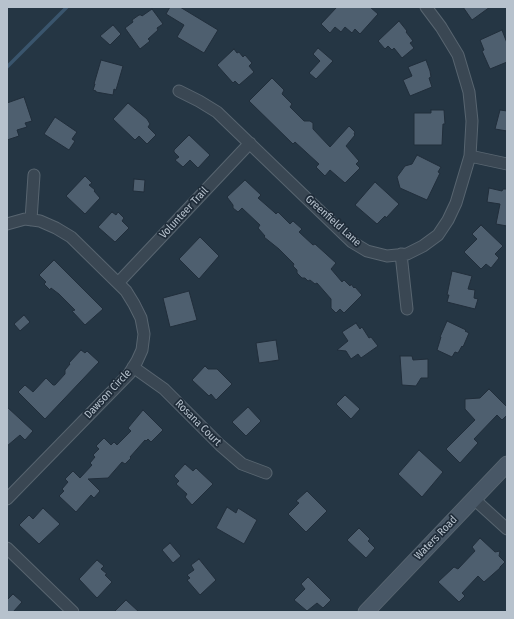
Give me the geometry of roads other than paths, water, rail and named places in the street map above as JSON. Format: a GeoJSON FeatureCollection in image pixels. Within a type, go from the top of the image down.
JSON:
{"type":"FeatureCollection","features":[{"type":"Feature","properties":{"kind":"street","name":"Greenfield Lane"},"geometry":{"type":"LineString","coordinates":[[180,91],[217,112],[352,242],[367,251],[387,256],[407,254],[423,246],[438,235],[448,220],[456,203],[470,156],[472,121],[469,92],[458,55],[441,27],[426,7]]}},
{"type":"Feature","properties":{"kind":"street","name":"Volunteer Trail"},"geometry":{"type":"LineString","coordinates":[[118,283],[250,143]]}},
{"type":"Feature","properties":{"kind":"street"},"geometry":{"type":"LineString","coordinates":[[470,156],[507,164]]}},
{"type":"Feature","properties":{"kind":"street"},"geometry":{"type":"LineString","coordinates":[[31,220],[34,175]]}},
{"type":"Feature","properties":{"kind":"street","name":"Dawson Circle"},"geometry":{"type":"LineString","coordinates":[[7,224],[25,220],[40,221],[71,237],[126,291],[142,318],[144,334],[142,350],[129,374],[7,499]]}},
{"type":"Feature","properties":{"kind":"street"},"geometry":{"type":"LineString","coordinates":[[401,254],[407,310]]}},
{"type":"Feature","properties":{"kind":"street","name":"Rosana Court"},"geometry":{"type":"LineString","coordinates":[[134,367],[164,389],[220,445],[242,464],[266,473]]}},
{"type":"Feature","properties":{"kind":"street","name":"Waters Road"},"geometry":{"type":"LineString","coordinates":[[366,612],[507,464]]}},
{"type":"Feature","properties":{"kind":"street"},"geometry":{"type":"LineString","coordinates":[[474,499],[507,529]]}},
{"type":"Feature","properties":{"kind":"street"},"geometry":{"type":"LineString","coordinates":[[7,548],[72,612]]}},
{"type":"Feature","properties":{"kind":"waterway"},"geometry":{"type":"LineString","coordinates":[[7,67],[67,7]]}}]}
